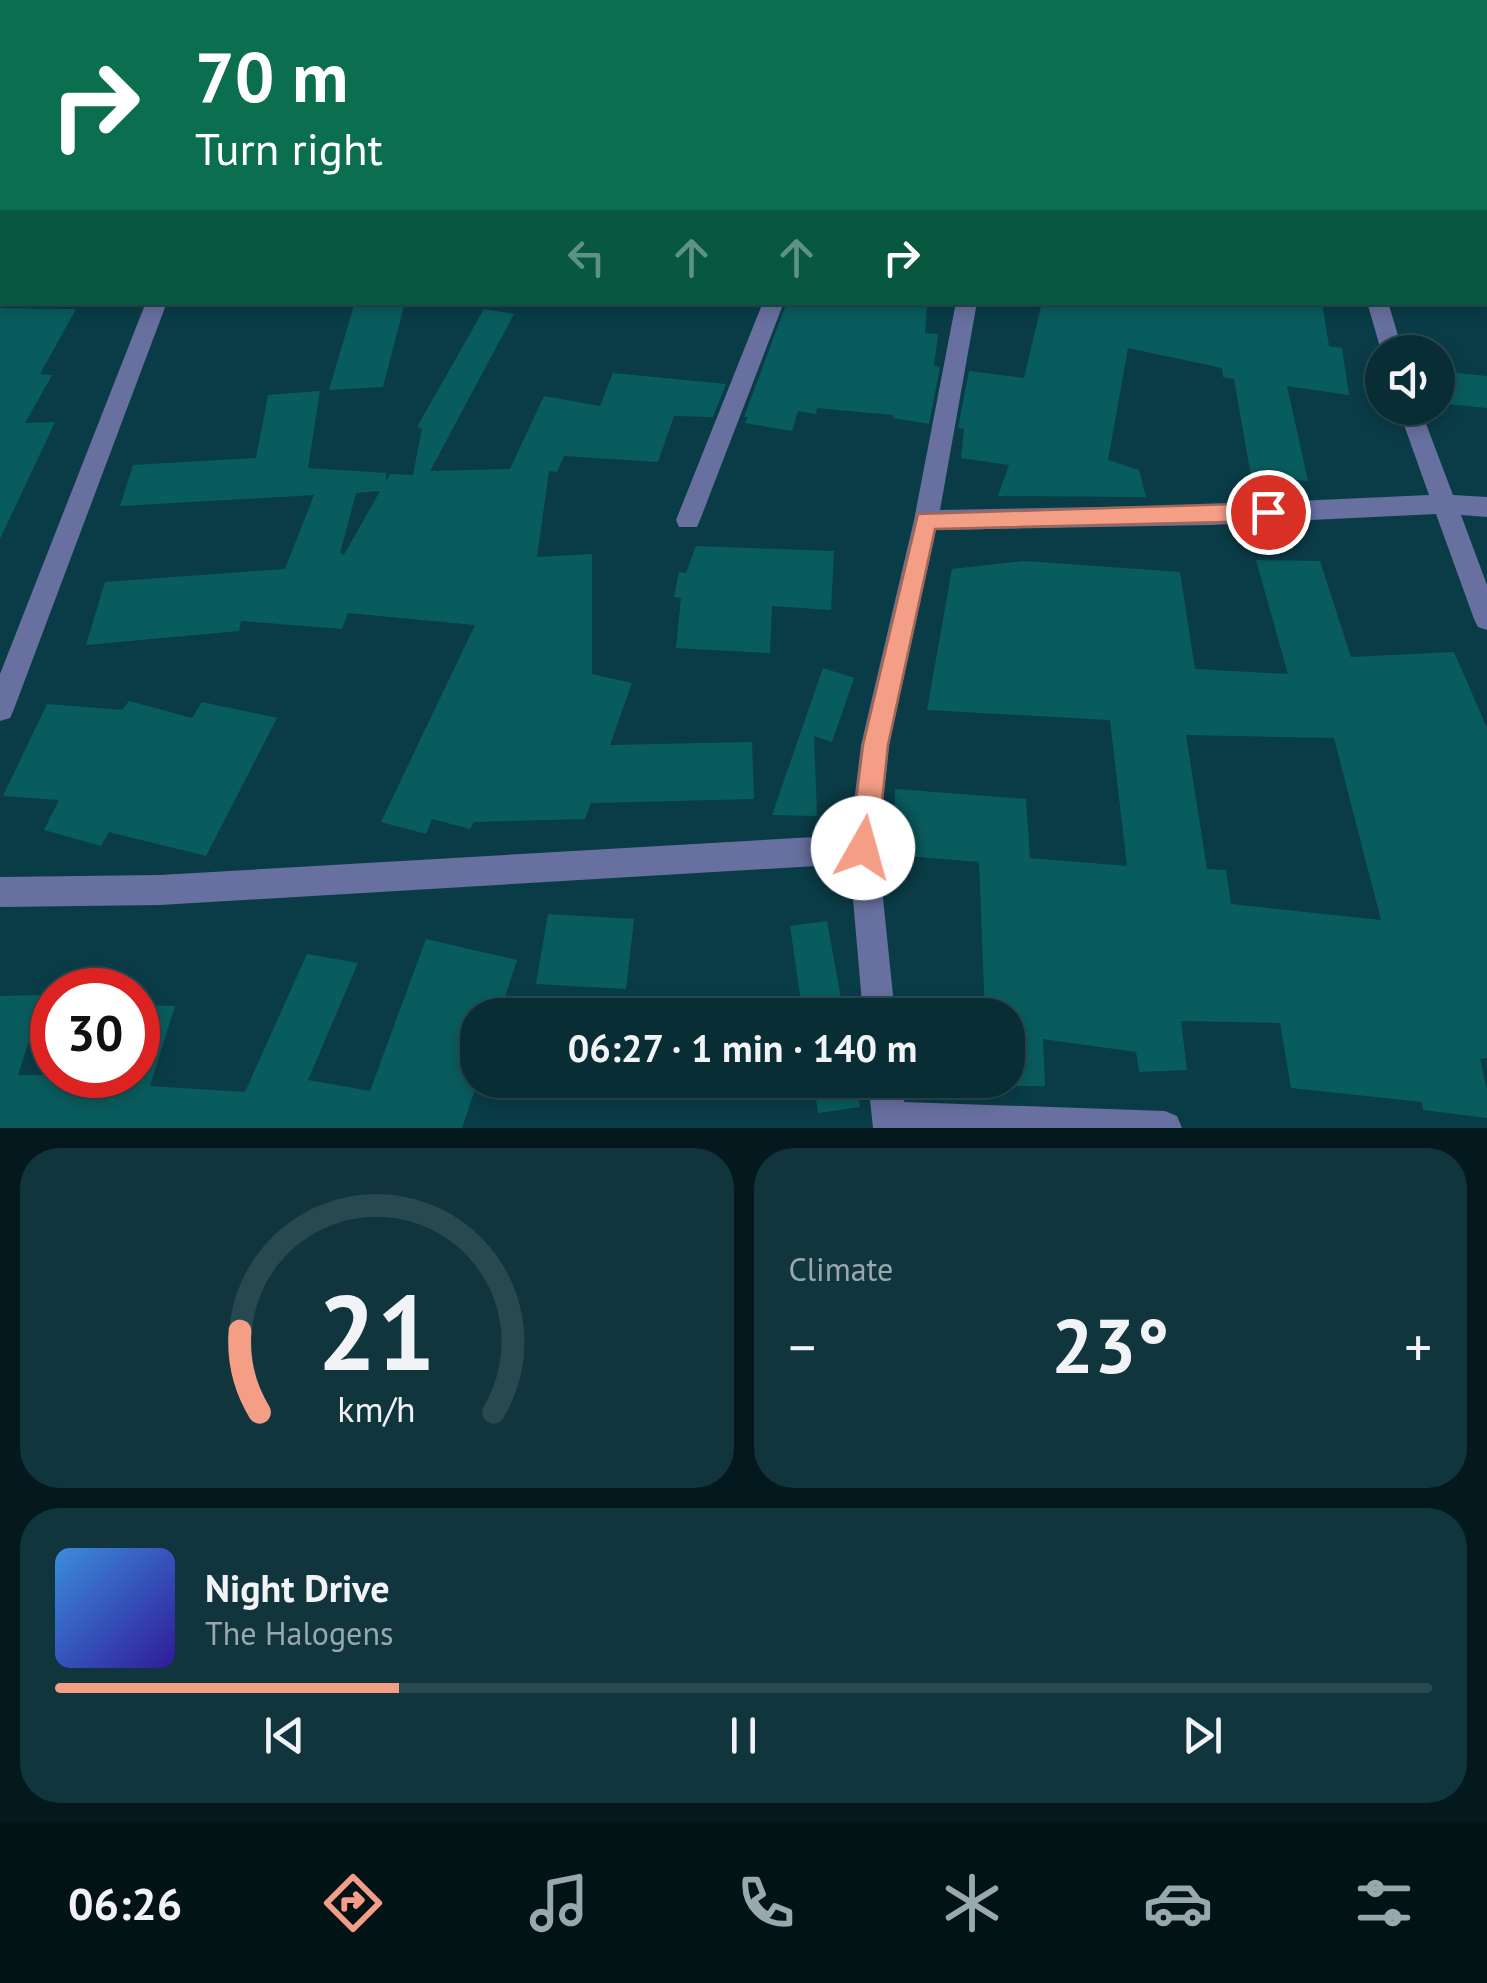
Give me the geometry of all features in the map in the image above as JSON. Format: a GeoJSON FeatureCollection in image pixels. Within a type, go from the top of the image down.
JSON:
{"type":"FeatureCollection","features":[{"type":"Feature","properties":{"kind":"street"},"geometry":{"type":"LineString","coordinates":[[0,709],[156,305]]}},
{"type":"Feature","properties":{"kind":"street"},"geometry":{"type":"LineString","coordinates":[[688,520],[773,305]]}},
{"type":"Feature","properties":{"kind":"street"},"geometry":{"type":"LineString","coordinates":[[877,998],[863,848],[875,745],[926,520],[966,305]]}},
{"type":"Feature","properties":{"kind":"street"},"geometry":{"type":"LineString","coordinates":[[1378,305],[1387,335]]}},
{"type":"Feature","properties":{"kind":"street"},"geometry":{"type":"LineString","coordinates":[[1415,425],[1487,619]]}},
{"type":"Feature","properties":{"kind":"street"},"geometry":{"type":"LineString","coordinates":[[926,520],[1194,515],[1443,504],[1487,506]]}},
{"type":"Feature","properties":{"kind":"street"},"geometry":{"type":"LineString","coordinates":[[0,892],[160,890],[863,848]]}},
{"type":"Feature","properties":{"kind":"street"},"geometry":{"type":"LineString","coordinates":[[887,1098],[889,1123],[1165,1128]]}},
{"type":"Feature","properties":{"kind":"building"},"geometry":{"type":"Polygon","coordinates":[[[354,305],[404,305],[383,387],[329,390],[354,305]]]}},
{"type":"Feature","properties":{"kind":"building"},"geometry":{"type":"Polygon","coordinates":[[[786,305],[927,305],[925,333],[938,334],[934,366],[940,367],[929,424],[893,415],[817,408],[816,414],[798,411],[792,431],[745,423],[748,417],[744,417],[786,305]]]}},
{"type":"Feature","properties":{"kind":"building"},"geometry":{"type":"Polygon","coordinates":[[[1041,305],[1322,305],[1329,346],[1342,348],[1349,395],[1287,386],[1308,481],[1251,476],[1234,379],[1223,377],[1222,368],[1128,348],[1108,460],[1139,470],[1146,497],[998,496],[1009,465],[961,458],[964,429],[958,428],[969,371],[1024,378],[1041,305]]]}},
{"type":"Feature","properties":{"kind":"building"},"geometry":{"type":"Polygon","coordinates":[[[0,308],[76,309],[40,374],[52,375],[25,423],[55,422],[0,539],[0,308]]]}},
{"type":"Feature","properties":{"kind":"building"},"geometry":{"type":"Polygon","coordinates":[[[484,309],[514,314],[430,471],[510,469],[544,396],[600,406],[613,373],[726,384],[713,417],[674,416],[658,462],[564,456],[557,472],[549,471],[537,557],[592,554],[592,674],[632,683],[610,745],[752,742],[754,799],[591,803],[585,819],[474,822],[470,829],[432,819],[426,834],[381,822],[475,625],[348,613],[342,629],[241,621],[239,631],[86,645],[105,582],[285,569],[314,495],[120,506],[133,465],[256,458],[268,395],[320,391],[308,468],[386,473],[386,481],[390,474],[413,475],[422,428],[417,427],[484,309]],[[380,491],[356,493],[340,553],[344,555],[380,491]]]}},
{"type":"Feature","properties":{"kind":"building"},"geometry":{"type":"Polygon","coordinates":[[[1455,373],[1487,376],[1487,408],[1455,405],[1455,373]]]}},
{"type":"Feature","properties":{"kind":"building"},"geometry":{"type":"Polygon","coordinates":[[[696,546],[834,551],[831,610],[772,606],[770,653],[676,648],[681,598],[674,597],[679,572],[686,573],[696,546]]]}},
{"type":"Feature","properties":{"kind":"building"},"geometry":{"type":"Polygon","coordinates":[[[1256,560],[1320,561],[1351,657],[1454,652],[1487,728],[1487,1058],[1480,1059],[1487,1090],[1487,1118],[1423,1110],[1422,1102],[1291,1088],[1280,1023],[1181,1021],[1187,1070],[1139,1072],[1136,1052],[1043,1039],[1045,1086],[1025,1086],[1025,998],[984,998],[979,862],[895,855],[895,789],[1026,799],[1030,858],[1127,866],[1110,720],[927,710],[952,569],[1025,561],[1180,572],[1195,669],[1288,674],[1256,560]],[[1186,735],[1207,869],[1226,870],[1231,904],[1381,920],[1334,738],[1186,735]]]}},
{"type":"Feature","properties":{"kind":"building"},"geometry":{"type":"Polygon","coordinates":[[[823,668],[854,678],[832,742],[814,736],[817,816],[772,815],[823,668]]]}},
{"type":"Feature","properties":{"kind":"building"},"geometry":{"type":"Polygon","coordinates":[[[129,701],[192,718],[202,702],[277,718],[206,856],[109,832],[101,846],[44,830],[59,800],[3,796],[47,704],[122,710],[129,701]]]}},
{"type":"Feature","properties":{"kind":"building"},"geometry":{"type":"Polygon","coordinates":[[[548,914],[634,919],[626,989],[536,984],[548,914]]]}},
{"type":"Feature","properties":{"kind":"building"},"geometry":{"type":"Polygon","coordinates":[[[827,921],[841,998],[801,998],[790,926],[827,921]]]}},
{"type":"Feature","properties":{"kind":"building"},"geometry":{"type":"Polygon","coordinates":[[[426,939],[517,960],[505,998],[460,998],[460,1098],[472,1098],[462,1128],[0,1128],[0,996],[30,995],[30,1038],[18,1075],[30,1075],[30,1098],[160,1098],[160,1087],[245,1092],[307,954],[358,963],[308,1080],[370,1091],[426,939]]]}},
{"type":"Feature","properties":{"kind":"building"},"geometry":{"type":"Polygon","coordinates":[[[160,1006],[175,1006],[160,1054],[160,1006]]]}},
{"type":"Feature","properties":{"kind":"building"},"geometry":{"type":"Polygon","coordinates":[[[816,1098],[858,1098],[860,1107],[818,1113],[816,1098]]]}},
{"type":"Feature","properties":{"kind":"route"},"geometry":{"type":"LineString","coordinates":[[863,848],[875,745],[926,520],[1268,512]]}}]}
